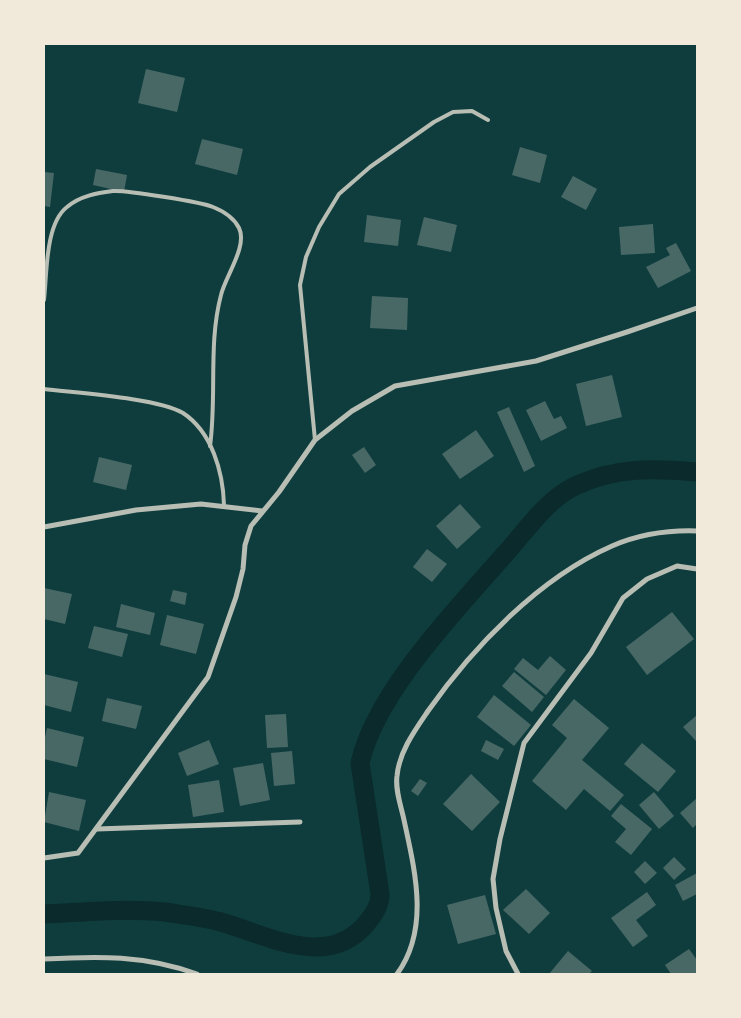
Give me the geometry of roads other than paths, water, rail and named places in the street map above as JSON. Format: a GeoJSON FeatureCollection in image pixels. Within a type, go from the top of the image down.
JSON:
{"type":"FeatureCollection","features":[{"type":"Feature","properties":{"kind":"street"},"geometry":{"type":"LineString","coordinates":[[44,858],[78,853],[208,677],[236,597],[243,570],[245,545],[251,526],[262,510],[279,492],[315,440],[352,411],[395,386],[536,361],[697,308]]}},
{"type":"Feature","properties":{"kind":"street"},"geometry":{"type":"LineString","coordinates":[[44,527],[136,510],[201,504],[262,510]]}},
{"type":"Feature","properties":{"kind":"street"},"geometry":{"type":"LineString","coordinates":[[397,974],[408,956],[414,938],[418,907],[397,774],[404,750],[422,720],[476,650],[557,578],[594,556],[625,541],[658,532],[697,531]]}},
{"type":"Feature","properties":{"kind":"street"},"geometry":{"type":"LineString","coordinates":[[518,974],[506,951],[496,908],[494,878],[500,839],[524,743],[591,653],[623,598],[647,579],[677,566],[697,569]]}},
{"type":"Feature","properties":{"kind":"street"},"geometry":{"type":"LineString","coordinates":[[97,829],[300,822]]}},
{"type":"Feature","properties":{"kind":"street"},"geometry":{"type":"LineString","coordinates":[[44,959],[127,957],[156,962],[197,974]]}},
{"type":"Feature","properties":{"kind":"lane"},"geometry":{"type":"LineString","coordinates":[[315,440],[300,285],[306,257],[319,227],[339,194],[370,168],[434,122],[453,112],[472,111],[488,120]]}},
{"type":"Feature","properties":{"kind":"lane"},"geometry":{"type":"LineString","coordinates":[[44,300],[50,241],[55,222],[66,207],[87,196],[115,191],[212,206],[228,215],[240,228],[242,242],[223,287],[217,310],[210,446]]}},
{"type":"Feature","properties":{"kind":"lane"},"geometry":{"type":"LineString","coordinates":[[44,389],[164,406],[181,412],[192,420],[210,446],[221,478],[224,505]]}},
{"type":"Feature","properties":{"kind":"waterway"},"geometry":{"type":"LineString","coordinates":[[44,914],[120,910],[165,912],[214,920],[277,940],[315,947],[333,945],[350,938],[366,924],[374,913],[378,906],[380,894],[360,763],[369,736],[400,680],[442,626],[555,499],[575,486],[605,475],[620,472],[635,470],[697,472]]}}]}
